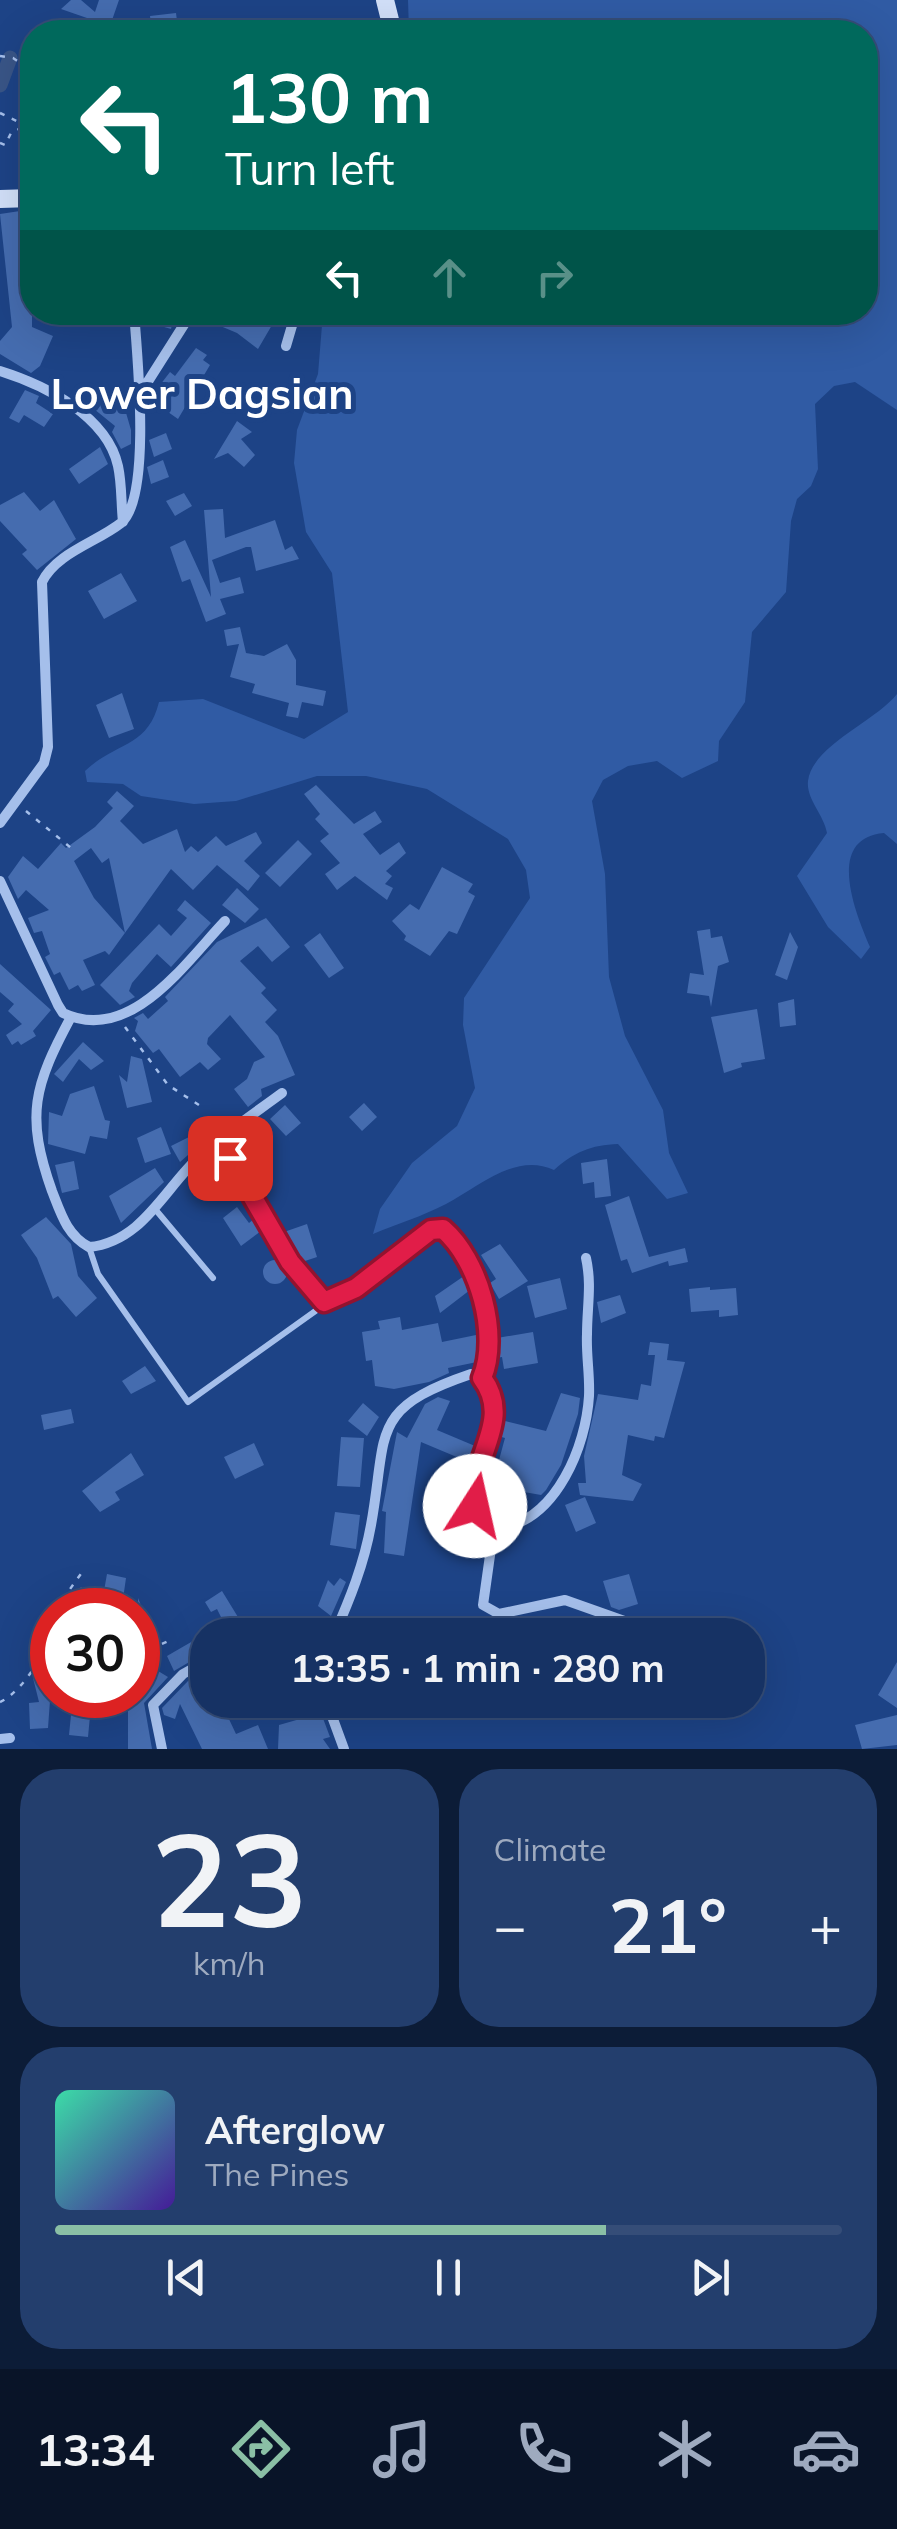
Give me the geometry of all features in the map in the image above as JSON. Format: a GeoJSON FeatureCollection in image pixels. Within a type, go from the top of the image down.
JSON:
{"type":"FeatureCollection","features":[{"type":"Feature","properties":{"kind":"street"},"geometry":{"type":"LineString","coordinates":[[0,823],[44,763],[48,747],[42,582],[53,567],[123,522],[135,503],[140,394],[135,325]]}},
{"type":"Feature","properties":{"kind":"street"},"geometry":{"type":"LineString","coordinates":[[140,394],[184,325]]}},
{"type":"Feature","properties":{"kind":"street"},"geometry":{"type":"LineString","coordinates":[[286,346],[292,325]]}},
{"type":"Feature","properties":{"kind":"street"},"geometry":{"type":"LineString","coordinates":[[0,371],[48,390],[85,416],[105,440],[118,464],[123,522]]}},
{"type":"Feature","properties":{"kind":"street"},"geometry":{"type":"LineString","coordinates":[[0,881],[41,974],[63,1012],[72,1016],[118,1018],[176,973],[225,921]]}},
{"type":"Feature","properties":{"kind":"street"},"geometry":{"type":"LineString","coordinates":[[72,1016],[45,1066],[34,1101],[34,1132],[39,1158],[69,1231],[89,1247],[116,1240],[155,1209],[218,1140],[282,1093]]}},
{"type":"Feature","properties":{"kind":"street"},"geometry":{"type":"LineString","coordinates":[[218,1140],[290,1262],[316,1297],[328,1302],[356,1288],[431,1230],[443,1229],[468,1264],[485,1312],[488,1363],[482,1378]]}},
{"type":"Feature","properties":{"kind":"street"},"geometry":{"type":"LineString","coordinates":[[341,1618],[365,1557],[378,1458],[395,1416],[418,1392],[471,1374],[482,1378],[491,1390],[496,1415],[473,1495],[478,1513],[494,1526],[512,1526],[550,1498],[580,1440],[589,1398],[587,1331],[591,1289],[586,1258]]}},
{"type":"Feature","properties":{"kind":"street"},"geometry":{"type":"LineString","coordinates":[[494,1526],[482,1590],[483,1605],[489,1610],[500,1614],[564,1600],[616,1618]]}},
{"type":"Feature","properties":{"kind":"street"},"geometry":{"type":"LineString","coordinates":[[162,1749],[152,1705],[190,1673]]}},
{"type":"Feature","properties":{"kind":"street"},"geometry":{"type":"LineString","coordinates":[[333,1718],[344,1749]]}},
{"type":"Feature","properties":{"kind":"lane"},"geometry":{"type":"LineString","coordinates":[[155,1209],[213,1278]]}},
{"type":"Feature","properties":{"kind":"lane"},"geometry":{"type":"LineString","coordinates":[[89,1247],[98,1274],[188,1402],[328,1302]]}},
{"type":"Feature","properties":{"kind":"path"},"geometry":{"type":"LineString","coordinates":[[0,143],[5,144],[11,133],[20,129]]}},
{"type":"Feature","properties":{"kind":"path"},"geometry":{"type":"LineString","coordinates":[[13,801],[76,852]]}},
{"type":"Feature","properties":{"kind":"path"},"geometry":{"type":"LineString","coordinates":[[118,1018],[168,1086],[199,1104]]}},
{"type":"Feature","properties":{"kind":"path"},"geometry":{"type":"LineString","coordinates":[[70,1588],[82,1570]]}},
{"type":"Feature","properties":{"kind":"path"},"geometry":{"type":"LineString","coordinates":[[160,1645],[173,1639]]}},
{"type":"Feature","properties":{"kind":"path"},"geometry":{"type":"LineString","coordinates":[[0,1702],[12,1696],[30,1671]]}},
{"type":"Feature","properties":{"kind":"shaded area"},"geometry":{"type":"Polygon","coordinates":[[[408,0],[897,0],[897,410],[855,382],[834,386],[815,404],[818,469],[811,486],[797,499],[791,521],[786,592],[752,632],[745,702],[719,741],[718,761],[682,778],[657,761],[628,766],[603,780],[592,801],[605,874],[609,977],[625,1036],[663,1110],[669,1153],[688,1193],[667,1199],[618,1144],[608,1145],[583,1151],[554,1170],[525,1165],[511,1168],[437,1208],[373,1234],[380,1209],[412,1163],[457,1126],[475,1088],[463,1025],[464,998],[530,898],[526,870],[508,839],[427,789],[366,776],[317,776],[236,801],[194,804],[141,796],[123,784],[87,782],[85,771],[139,736],[154,717],[159,702],[203,699],[304,739],[348,712],[332,573],[306,532],[294,463],[297,430],[318,374],[322,325],[878,325],[878,20],[409,20],[408,0]]]}},
{"type":"Feature","properties":{"kind":"shaded area"},"geometry":{"type":"Polygon","coordinates":[[[897,694],[897,844],[884,833],[866,838],[855,848],[850,862],[852,897],[870,947],[861,959],[828,927],[797,876],[827,833],[808,781],[812,768],[832,745],[897,694]]]}},
{"type":"Feature","properties":{"kind":"building"},"geometry":{"type":"Polygon","coordinates":[[[71,0],[81,0],[95,12],[99,0],[119,0],[112,20],[93,20],[61,9],[71,0]]]}},
{"type":"Feature","properties":{"kind":"building"},"geometry":{"type":"Polygon","coordinates":[[[176,13],[177,20],[150,20],[150,16],[176,13]]]}},
{"type":"Feature","properties":{"kind":"building"},"geometry":{"type":"Polygon","coordinates":[[[20,211],[20,325],[32,325],[53,336],[40,366],[31,373],[0,354],[0,341],[12,327],[0,214],[20,211]]]}},
{"type":"Feature","properties":{"kind":"building"},"geometry":{"type":"Polygon","coordinates":[[[218,325],[272,325],[258,349],[218,325]]]}},
{"type":"Feature","properties":{"kind":"building"},"geometry":{"type":"Polygon","coordinates":[[[196,348],[207,355],[203,360],[210,365],[178,419],[158,405],[170,392],[160,385],[170,372],[175,376],[196,348]]]}},
{"type":"Feature","properties":{"kind":"building"},"geometry":{"type":"Polygon","coordinates":[[[25,390],[39,396],[36,403],[53,414],[44,427],[24,415],[19,423],[9,418],[25,390]]]}},
{"type":"Feature","properties":{"kind":"building"},"geometry":{"type":"Polygon","coordinates":[[[120,392],[131,430],[131,444],[121,449],[112,432],[115,426],[94,409],[120,392]]]}},
{"type":"Feature","properties":{"kind":"building"},"geometry":{"type":"Polygon","coordinates":[[[237,421],[252,432],[241,439],[255,455],[244,467],[228,453],[214,459],[237,421]]]}},
{"type":"Feature","properties":{"kind":"building"},"geometry":{"type":"Polygon","coordinates":[[[166,433],[172,449],[154,457],[149,440],[166,433]]]}},
{"type":"Feature","properties":{"kind":"building"},"geometry":{"type":"Polygon","coordinates":[[[100,447],[108,464],[79,484],[69,469],[100,447]]]}},
{"type":"Feature","properties":{"kind":"building"},"geometry":{"type":"Polygon","coordinates":[[[163,460],[169,477],[151,484],[147,467],[163,460]]]}},
{"type":"Feature","properties":{"kind":"building"},"geometry":{"type":"Polygon","coordinates":[[[24,492],[40,511],[54,500],[76,539],[37,570],[22,554],[27,550],[0,521],[0,505],[24,492]]]}},
{"type":"Feature","properties":{"kind":"building"},"geometry":{"type":"Polygon","coordinates":[[[184,493],[192,506],[175,516],[166,501],[184,493]]]}},
{"type":"Feature","properties":{"kind":"building"},"geometry":{"type":"Polygon","coordinates":[[[223,509],[225,538],[275,520],[285,550],[292,546],[299,559],[256,571],[251,547],[246,547],[212,560],[220,583],[240,577],[244,593],[220,599],[226,614],[206,622],[190,579],[182,582],[170,547],[185,540],[211,597],[204,510],[223,509]]]}},
{"type":"Feature","properties":{"kind":"building"},"geometry":{"type":"Polygon","coordinates":[[[121,573],[137,601],[104,619],[88,591],[121,573]]]}},
{"type":"Feature","properties":{"kind":"building"},"geometry":{"type":"Polygon","coordinates":[[[240,627],[246,653],[264,656],[287,644],[296,660],[296,685],[326,691],[323,706],[302,702],[298,718],[286,716],[289,703],[252,693],[255,684],[230,677],[239,644],[227,646],[224,630],[240,627]]]}},
{"type":"Feature","properties":{"kind":"building"},"geometry":{"type":"Polygon","coordinates":[[[122,693],[134,729],[109,738],[96,705],[122,693]]]}},
{"type":"Feature","properties":{"kind":"building"},"geometry":{"type":"Polygon","coordinates":[[[316,785],[354,824],[375,811],[382,822],[363,834],[380,855],[399,842],[406,853],[386,871],[392,876],[385,884],[393,888],[387,900],[355,876],[337,890],[325,874],[340,863],[320,841],[329,834],[315,819],[320,814],[304,794],[316,785]]]}},
{"type":"Feature","properties":{"kind":"building"},"geometry":{"type":"Polygon","coordinates":[[[117,791],[134,806],[120,821],[143,844],[177,829],[185,852],[191,846],[198,852],[216,836],[226,846],[256,832],[262,843],[244,861],[260,876],[248,891],[217,865],[193,890],[171,869],[125,933],[109,955],[105,951],[83,960],[95,985],[82,991],[78,985],[69,990],[60,972],[54,975],[45,957],[50,954],[42,931],[34,933],[28,918],[49,910],[26,890],[18,899],[8,877],[23,856],[38,869],[61,843],[66,848],[113,808],[107,802],[117,791]],[[91,848],[74,861],[94,898],[125,933],[109,858],[102,863],[91,848]]]}},
{"type":"Feature","properties":{"kind":"building"},"geometry":{"type":"Polygon","coordinates":[[[298,840],[312,854],[280,887],[265,873],[298,840]]]}},
{"type":"Feature","properties":{"kind":"building"},"geometry":{"type":"Polygon","coordinates":[[[442,867],[473,884],[468,892],[475,896],[457,934],[449,931],[430,956],[404,940],[406,936],[392,921],[410,904],[419,910],[442,867]]]}},
{"type":"Feature","properties":{"kind":"building"},"geometry":{"type":"Polygon","coordinates":[[[237,888],[259,909],[245,923],[222,905],[237,888]]]}},
{"type":"Feature","properties":{"kind":"building"},"geometry":{"type":"Polygon","coordinates":[[[185,900],[211,923],[171,967],[157,954],[132,983],[129,991],[135,997],[120,1005],[100,985],[159,924],[171,936],[187,918],[177,910],[185,900]]]}},
{"type":"Feature","properties":{"kind":"building"},"geometry":{"type":"Polygon","coordinates":[[[266,918],[290,947],[272,962],[258,946],[240,961],[266,988],[261,993],[277,1010],[265,1022],[278,1036],[295,1075],[261,1089],[262,1096],[248,1107],[234,1089],[247,1079],[254,1062],[265,1057],[230,1015],[208,1038],[207,1044],[221,1059],[208,1070],[200,1062],[180,1077],[159,1049],[153,1053],[135,1031],[138,1021],[134,1018],[143,1013],[148,1019],[168,1001],[165,997],[217,942],[266,918]]]}},
{"type":"Feature","properties":{"kind":"building"},"geometry":{"type":"Polygon","coordinates":[[[710,929],[711,938],[722,936],[729,962],[718,966],[711,1007],[709,996],[687,993],[690,973],[704,975],[697,931],[710,929]]]}},
{"type":"Feature","properties":{"kind":"building"},"geometry":{"type":"Polygon","coordinates":[[[790,932],[798,947],[787,980],[775,975],[790,932]]]}},
{"type":"Feature","properties":{"kind":"building"},"geometry":{"type":"Polygon","coordinates":[[[320,933],[344,968],[329,978],[304,945],[320,933]]]}},
{"type":"Feature","properties":{"kind":"building"},"geometry":{"type":"Polygon","coordinates":[[[0,964],[51,1010],[33,1031],[36,1036],[21,1045],[18,1041],[12,1045],[6,1035],[22,1024],[8,1011],[14,1004],[0,992],[0,964]]]}},
{"type":"Feature","properties":{"kind":"building"},"geometry":{"type":"Polygon","coordinates":[[[794,999],[796,1025],[780,1027],[778,1003],[794,999]]]}},
{"type":"Feature","properties":{"kind":"building"},"geometry":{"type":"Polygon","coordinates":[[[757,1009],[765,1059],[741,1063],[742,1067],[724,1073],[711,1017],[757,1009]]]}},
{"type":"Feature","properties":{"kind":"building"},"geometry":{"type":"Polygon","coordinates":[[[83,1042],[104,1061],[91,1070],[79,1059],[63,1082],[54,1074],[83,1042]]]}},
{"type":"Feature","properties":{"kind":"building"},"geometry":{"type":"Polygon","coordinates":[[[131,1056],[142,1059],[152,1102],[127,1108],[119,1075],[127,1082],[131,1056]]]}},
{"type":"Feature","properties":{"kind":"building"},"geometry":{"type":"Polygon","coordinates":[[[94,1086],[105,1120],[110,1121],[107,1139],[90,1136],[85,1154],[48,1144],[49,1112],[62,1116],[70,1094],[94,1086]]]}},
{"type":"Feature","properties":{"kind":"building"},"geometry":{"type":"Polygon","coordinates":[[[364,1103],[377,1117],[362,1131],[349,1117],[364,1103]]]}},
{"type":"Feature","properties":{"kind":"building"},"geometry":{"type":"Polygon","coordinates":[[[285,1105],[301,1123],[286,1136],[270,1119],[285,1105]]]}},
{"type":"Feature","properties":{"kind":"building"},"geometry":{"type":"Polygon","coordinates":[[[161,1127],[171,1154],[145,1163],[137,1138],[161,1127]]]}},
{"type":"Feature","properties":{"kind":"building"},"geometry":{"type":"Polygon","coordinates":[[[191,1136],[196,1148],[180,1162],[171,1146],[191,1136]]]}},
{"type":"Feature","properties":{"kind":"building"},"geometry":{"type":"Polygon","coordinates":[[[607,1159],[611,1196],[595,1198],[594,1182],[583,1184],[581,1163],[607,1159]]]}},
{"type":"Feature","properties":{"kind":"building"},"geometry":{"type":"Polygon","coordinates":[[[74,1161],[79,1189],[62,1193],[55,1165],[74,1161]]]}},
{"type":"Feature","properties":{"kind":"building"},"geometry":{"type":"Polygon","coordinates":[[[155,1168],[164,1182],[121,1223],[109,1196],[155,1168]]]}},
{"type":"Feature","properties":{"kind":"building"},"geometry":{"type":"Polygon","coordinates":[[[629,1196],[649,1257],[685,1248],[688,1262],[669,1266],[668,1261],[632,1273],[627,1259],[621,1261],[605,1205],[629,1196]]]}},
{"type":"Feature","properties":{"kind":"building"},"geometry":{"type":"Polygon","coordinates":[[[237,1207],[249,1223],[254,1219],[261,1231],[241,1246],[223,1218],[237,1207]]]}},
{"type":"Feature","properties":{"kind":"building"},"geometry":{"type":"Polygon","coordinates":[[[46,1217],[71,1244],[78,1276],[97,1298],[76,1317],[58,1296],[53,1299],[37,1258],[21,1235],[46,1217]]]}},
{"type":"Feature","properties":{"kind":"building"},"geometry":{"type":"Polygon","coordinates":[[[307,1224],[317,1257],[302,1262],[284,1232],[307,1224]]]}},
{"type":"Feature","properties":{"kind":"building"},"geometry":{"type":"Polygon","coordinates":[[[500,1244],[528,1281],[499,1299],[490,1283],[496,1279],[481,1255],[500,1244]]]}},
{"type":"Feature","properties":{"kind":"building"},"geometry":{"type":"Polygon","coordinates":[[[275,1260],[287,1272],[275,1284],[263,1272],[275,1260]]]}},
{"type":"Feature","properties":{"kind":"building"},"geometry":{"type":"Polygon","coordinates":[[[464,1276],[470,1290],[440,1313],[435,1296],[464,1276]]]}},
{"type":"Feature","properties":{"kind":"building"},"geometry":{"type":"Polygon","coordinates":[[[560,1278],[567,1309],[535,1318],[527,1286],[560,1278]]]}},
{"type":"Feature","properties":{"kind":"building"},"geometry":{"type":"Polygon","coordinates":[[[736,1288],[738,1315],[719,1317],[719,1310],[691,1312],[689,1289],[736,1288]]]}},
{"type":"Feature","properties":{"kind":"building"},"geometry":{"type":"Polygon","coordinates":[[[620,1295],[626,1313],[601,1323],[597,1302],[620,1295]]]}},
{"type":"Feature","properties":{"kind":"building"},"geometry":{"type":"Polygon","coordinates":[[[400,1317],[402,1330],[438,1323],[442,1342],[476,1335],[477,1362],[448,1368],[449,1373],[429,1382],[394,1389],[375,1386],[372,1360],[366,1361],[362,1332],[380,1329],[378,1321],[400,1317]]]}},
{"type":"Feature","properties":{"kind":"building"},"geometry":{"type":"Polygon","coordinates":[[[533,1332],[538,1363],[504,1369],[502,1357],[496,1358],[497,1338],[533,1332]]]}},
{"type":"Feature","properties":{"kind":"building"},"geometry":{"type":"Polygon","coordinates":[[[650,1342],[669,1344],[667,1360],[685,1362],[664,1438],[655,1436],[654,1441],[628,1435],[622,1475],[642,1484],[633,1501],[580,1495],[578,1483],[586,1483],[584,1456],[598,1394],[638,1400],[641,1384],[651,1386],[655,1355],[648,1355],[650,1342]]]}},
{"type":"Feature","properties":{"kind":"building"},"geometry":{"type":"Polygon","coordinates":[[[145,1366],[156,1381],[131,1394],[122,1381],[145,1366]]]}},
{"type":"Feature","properties":{"kind":"building"},"geometry":{"type":"Polygon","coordinates":[[[561,1393],[580,1398],[578,1414],[561,1465],[546,1490],[541,1495],[524,1492],[523,1486],[486,1476],[491,1458],[499,1460],[505,1438],[498,1436],[501,1420],[546,1431],[561,1393]]]}},
{"type":"Feature","properties":{"kind":"building"},"geometry":{"type":"Polygon","coordinates":[[[438,1397],[450,1401],[437,1430],[475,1446],[471,1463],[421,1442],[404,1556],[384,1553],[386,1512],[382,1511],[397,1432],[407,1438],[425,1404],[438,1397]]]}},
{"type":"Feature","properties":{"kind":"building"},"geometry":{"type":"Polygon","coordinates":[[[363,1403],[379,1417],[367,1436],[348,1421],[363,1403]]]}},
{"type":"Feature","properties":{"kind":"building"},"geometry":{"type":"Polygon","coordinates":[[[71,1409],[74,1423],[44,1430],[41,1415],[71,1409]]]}},
{"type":"Feature","properties":{"kind":"building"},"geometry":{"type":"Polygon","coordinates":[[[341,1437],[364,1438],[360,1487],[337,1486],[341,1437]]]}},
{"type":"Feature","properties":{"kind":"building"},"geometry":{"type":"Polygon","coordinates":[[[254,1443],[264,1465],[235,1479],[224,1457],[254,1443]]]}},
{"type":"Feature","properties":{"kind":"building"},"geometry":{"type":"Polygon","coordinates":[[[131,1453],[144,1475],[115,1492],[120,1500],[100,1512],[82,1491],[131,1453]]]}},
{"type":"Feature","properties":{"kind":"building"},"geometry":{"type":"Polygon","coordinates":[[[585,1497],[596,1523],[576,1532],[565,1505],[585,1497]]]}},
{"type":"Feature","properties":{"kind":"building"},"geometry":{"type":"Polygon","coordinates":[[[335,1512],[360,1515],[356,1549],[330,1545],[335,1512]]]}},
{"type":"Feature","properties":{"kind":"building"},"geometry":{"type":"Polygon","coordinates":[[[107,1574],[126,1578],[125,1588],[104,1588],[107,1574]]]}},
{"type":"Feature","properties":{"kind":"building"},"geometry":{"type":"Polygon","coordinates":[[[629,1574],[638,1604],[619,1610],[611,1607],[603,1581],[629,1574]]]}},
{"type":"Feature","properties":{"kind":"building"},"geometry":{"type":"Polygon","coordinates":[[[340,1578],[346,1582],[331,1616],[318,1606],[328,1580],[334,1586],[340,1578]]]}},
{"type":"Feature","properties":{"kind":"building"},"geometry":{"type":"Polygon","coordinates":[[[222,1591],[239,1618],[222,1618],[217,1609],[211,1612],[205,1602],[222,1591]]]}},
{"type":"Feature","properties":{"kind":"building"},"geometry":{"type":"Polygon","coordinates":[[[190,1643],[190,1662],[174,1671],[167,1656],[190,1643]]]}},
{"type":"Feature","properties":{"kind":"building"},"geometry":{"type":"Polygon","coordinates":[[[897,1662],[897,1708],[878,1695],[897,1662]]]}},
{"type":"Feature","properties":{"kind":"building"},"geometry":{"type":"Polygon","coordinates":[[[188,1681],[190,1718],[228,1718],[236,1734],[258,1725],[268,1749],[202,1749],[180,1704],[175,1719],[164,1715],[162,1708],[188,1681]]]}},
{"type":"Feature","properties":{"kind":"building"},"geometry":{"type":"Polygon","coordinates":[[[29,1703],[30,1718],[49,1718],[48,1728],[30,1729],[29,1703]]]}},
{"type":"Feature","properties":{"kind":"building"},"geometry":{"type":"Polygon","coordinates":[[[897,1715],[897,1745],[862,1749],[855,1725],[897,1715]]]}},
{"type":"Feature","properties":{"kind":"building"},"geometry":{"type":"Polygon","coordinates":[[[71,1718],[90,1718],[88,1737],[69,1735],[71,1718]]]}},
{"type":"Feature","properties":{"kind":"building"},"geometry":{"type":"Polygon","coordinates":[[[128,1718],[147,1718],[152,1749],[128,1749],[128,1718]]]}},
{"type":"Feature","properties":{"kind":"building"},"geometry":{"type":"Polygon","coordinates":[[[304,1718],[323,1718],[330,1737],[323,1739],[330,1749],[278,1749],[279,1725],[304,1718]]]}},
{"type":"Feature","properties":{"kind":"waterway"},"geometry":{"type":"LineString","coordinates":[[0,85],[10,58]]}},
{"type":"Feature","properties":{"kind":"district","name":"Lower Dagsian"},"geometry":{"type":"Point","coordinates":[202,394]}},
{"type":"Feature","properties":{"kind":"route"},"geometry":{"type":"LineString","coordinates":[[230,1158],[290,1262],[324,1302],[356,1288],[431,1230],[443,1229],[450,1235],[468,1264],[485,1312],[488,1363],[482,1378],[491,1390],[496,1415],[476,1477],[475,1506]]}}]}
